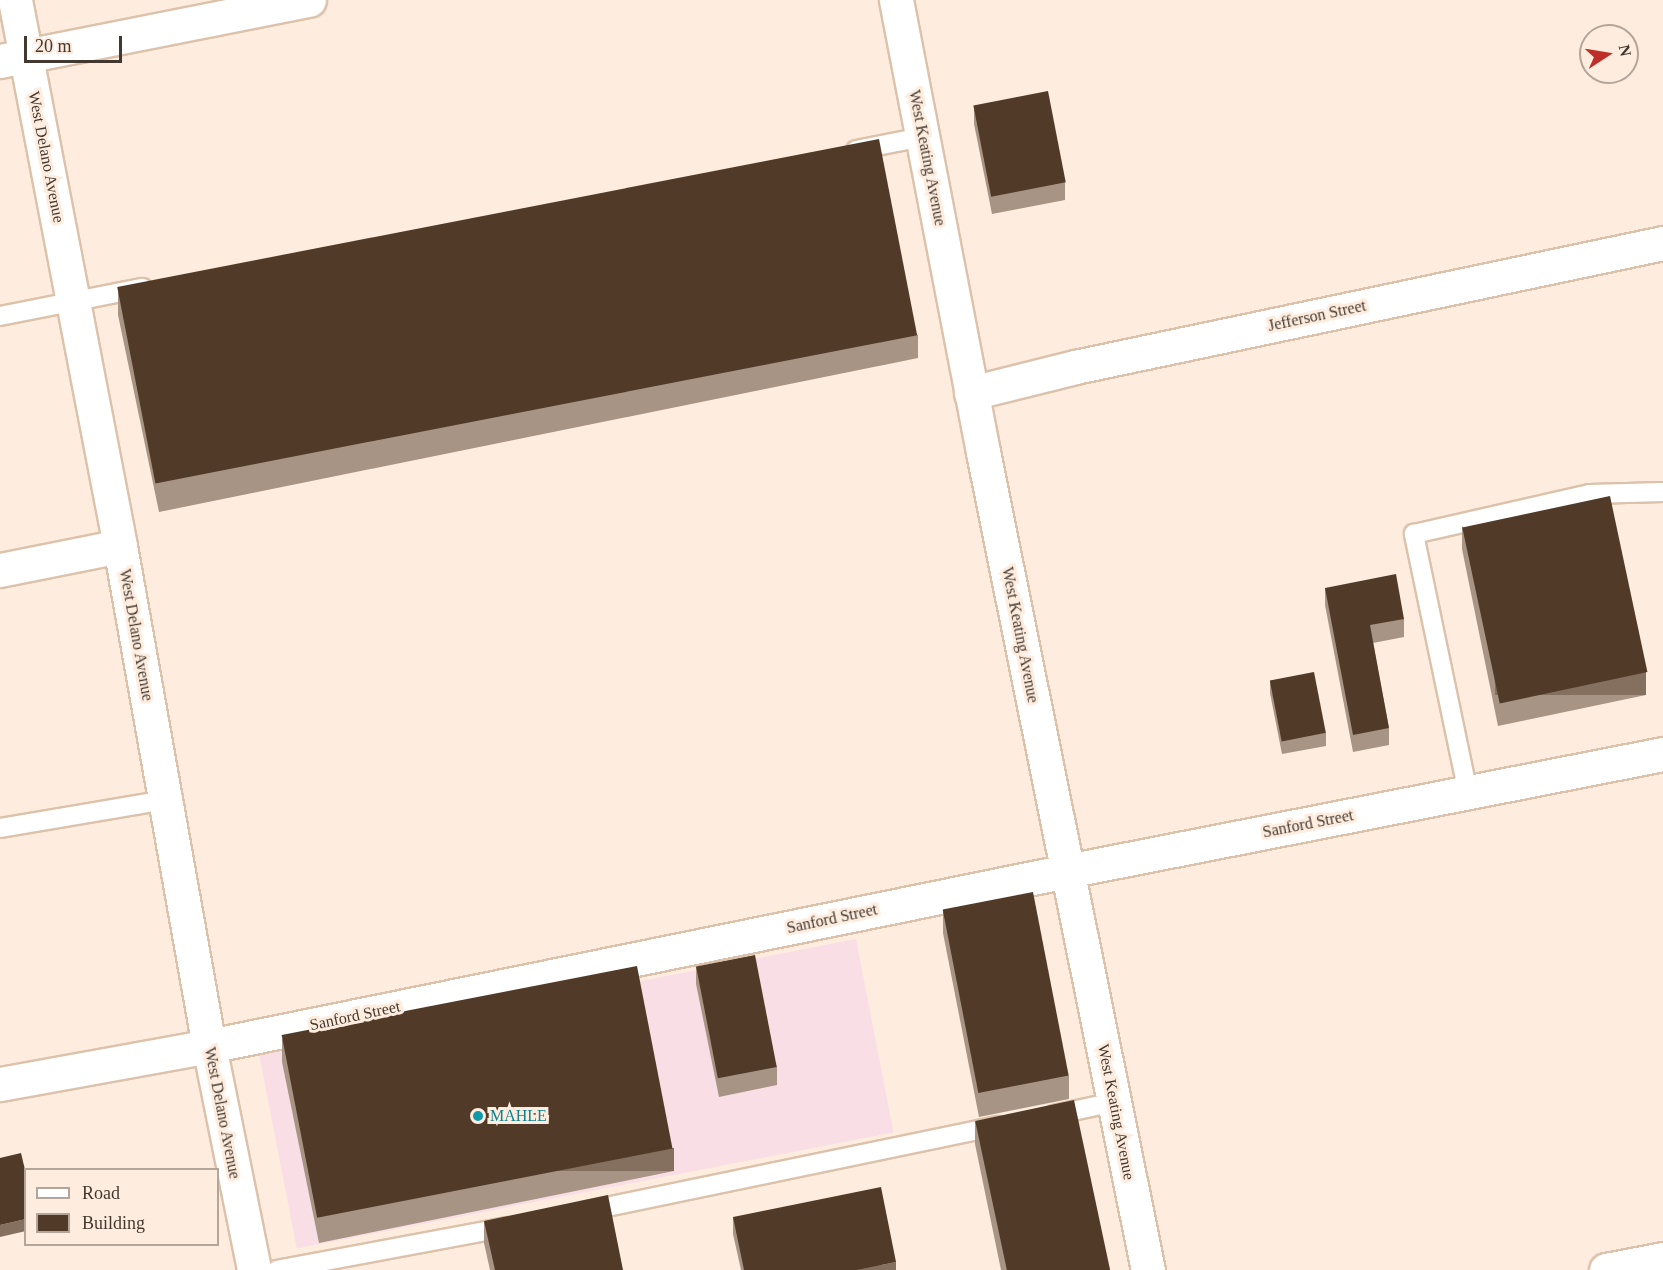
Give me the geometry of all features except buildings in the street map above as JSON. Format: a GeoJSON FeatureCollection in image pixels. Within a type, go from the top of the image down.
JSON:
{"type":"FeatureCollection","features":[{"type":"Feature","properties":{"kind":"street","name":"West Delano Avenue"},"geometry":{"type":"LineString","coordinates":[[15,0],[13,58],[74,301],[209,1046],[254,1270]]}},
{"type":"Feature","properties":{"kind":"street"},"geometry":{"type":"LineString","coordinates":[[13,58],[309,0]]}},
{"type":"Feature","properties":{"kind":"street","name":"West Keating Avenue"},"geometry":{"type":"LineString","coordinates":[[896,0],[971,393],[1148,1270]]}},
{"type":"Feature","properties":{"kind":"street","name":"Jefferson Street"},"geometry":{"type":"LineString","coordinates":[[971,393],[1086,364],[1663,243]]}},
{"type":"Feature","properties":{"kind":"street"},"geometry":{"type":"LineString","coordinates":[[0,570],[120,546]]}},
{"type":"Feature","properties":{"kind":"street","name":"Sanford Street"},"geometry":{"type":"LineString","coordinates":[[0,1084],[209,1046],[1067,871],[1663,754]]}},
{"type":"Feature","properties":{"kind":"street"},"geometry":{"type":"LineString","coordinates":[[1606,1270],[1663,1259]]}},
{"type":"Feature","properties":{"kind":"lane"},"geometry":{"type":"LineString","coordinates":[[840,153],[922,137]]}},
{"type":"Feature","properties":{"kind":"lane"},"geometry":{"type":"LineString","coordinates":[[0,316],[157,285]]}},
{"type":"Feature","properties":{"kind":"lane"},"geometry":{"type":"LineString","coordinates":[[1468,793],[1414,534],[1590,494],[1663,492]]}},
{"type":"Feature","properties":{"kind":"lane"},"geometry":{"type":"LineString","coordinates":[[0,828],[165,800]]}},
{"type":"Feature","properties":{"kind":"lane"},"geometry":{"type":"LineString","coordinates":[[570,1214],[1114,1102]]}},
{"type":"Feature","properties":{"kind":"lane"},"geometry":{"type":"LineString","coordinates":[[277,1270],[525,1224]]}},
{"type":"Feature","properties":{"kind":"shaded area"},"geometry":{"type":"Polygon","coordinates":[[[856,939],[894,1132],[297,1248],[259,1055],[856,939]]]}},
{"type":"Feature","properties":{"kind":"place","name":"MAHLE"},"geometry":{"type":"Point","coordinates":[478,1116]}}]}
